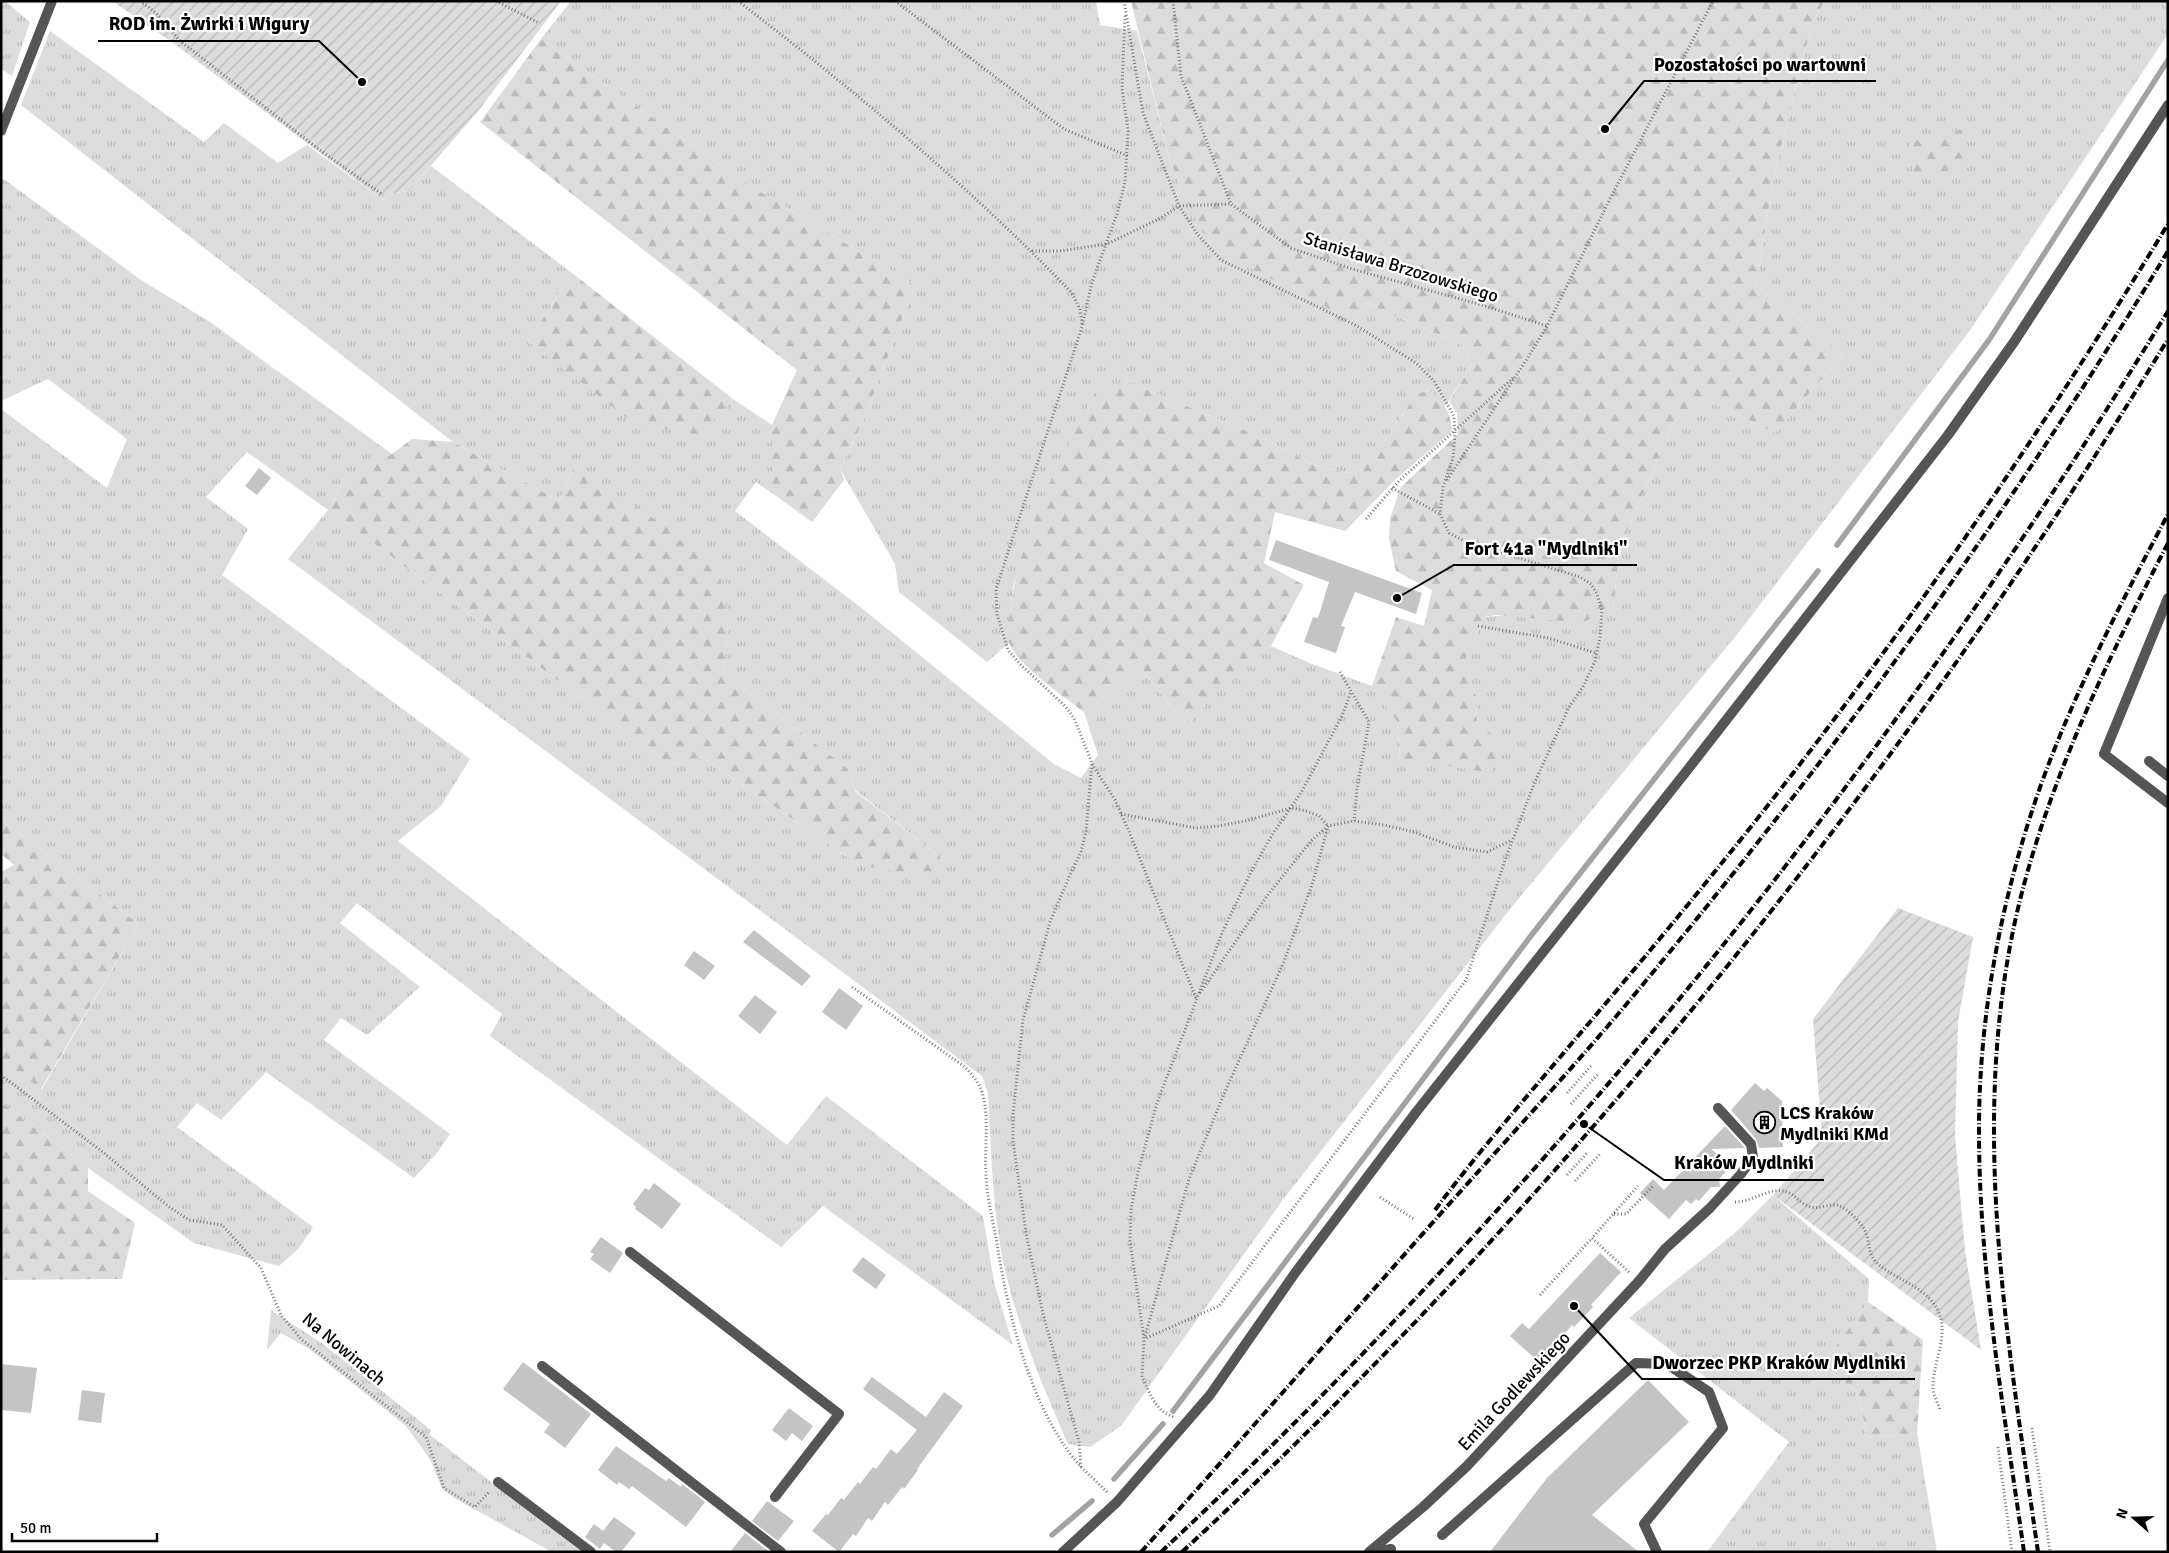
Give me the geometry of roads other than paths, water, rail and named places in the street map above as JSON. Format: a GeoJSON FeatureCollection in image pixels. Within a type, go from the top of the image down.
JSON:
{"type":"FeatureCollection","features":[{"type":"Feature","properties":{"kind":"street"},"geometry":{"type":"LineString","coordinates":[[1,131],[52,1]]}},
{"type":"Feature","properties":{"kind":"street"},"geometry":{"type":"LineString","coordinates":[[1063,1552],[1116,1502],[1210,1395],[1296,1273],[1417,1112],[1948,435],[2014,342],[2168,105]]}},
{"type":"Feature","properties":{"kind":"street"},"geometry":{"type":"LineString","coordinates":[[2168,598],[2104,754],[2168,803]]}},
{"type":"Feature","properties":{"kind":"street"},"geometry":{"type":"LineString","coordinates":[[2149,761],[2168,776]]}},
{"type":"Feature","properties":{"kind":"street","name":"Emila Godlewskiego"},"geometry":{"type":"LineString","coordinates":[[1369,1552],[1423,1507],[1467,1466],[1639,1281],[1665,1249],[1718,1200],[1754,1157],[1751,1144],[1718,1108]]}},
{"type":"Feature","properties":{"kind":"street"},"geometry":{"type":"LineString","coordinates":[[630,1252],[839,1414],[775,1496]]}},
{"type":"Feature","properties":{"kind":"street"},"geometry":{"type":"LineString","coordinates":[[1442,1535],[1636,1363],[1667,1364],[1710,1392],[1723,1428],[1644,1524],[1657,1552]]}},
{"type":"Feature","properties":{"kind":"street"},"geometry":{"type":"LineString","coordinates":[[542,1366],[781,1552]]}},
{"type":"Feature","properties":{"kind":"street"},"geometry":{"type":"LineString","coordinates":[[498,1482],[591,1552]]}},
{"type":"Feature","properties":{"kind":"street"},"geometry":{"type":"LineString","coordinates":[[1375,1552],[1391,1549]]}},
{"type":"Feature","properties":{"kind":"waterway"},"geometry":{"type":"LineString","coordinates":[[1837,545],[1989,340],[2168,60]]}},
{"type":"Feature","properties":{"kind":"waterway"},"geometry":{"type":"LineString","coordinates":[[1173,1411],[1530,937],[1818,571]]}},
{"type":"Feature","properties":{"kind":"waterway"},"geometry":{"type":"LineString","coordinates":[[1114,1479],[1163,1424]]}},
{"type":"Feature","properties":{"kind":"waterway"},"geometry":{"type":"LineString","coordinates":[[1052,1535],[1092,1501]]}},
{"type":"Feature","properties":{"kind":"railway"},"geometry":{"type":"LineString","coordinates":[[1435,1210],[1485,1146],[1725,860],[1859,686],[2019,459],[2168,224]]}},
{"type":"Feature","properties":{"kind":"railway"},"geometry":{"type":"LineString","coordinates":[[1141,1552],[1576,1063],[1720,891],[1789,803],[1922,624],[2049,440],[2168,251]]}},
{"type":"Feature","properties":{"kind":"railway"},"geometry":{"type":"LineString","coordinates":[[1161,1552],[1305,1412],[1444,1268],[1578,1119],[1706,966],[1830,808],[1948,646],[2061,481],[2168,311]]}},
{"type":"Feature","properties":{"kind":"railway"},"geometry":{"type":"LineString","coordinates":[[1182,1552],[1322,1417],[1458,1276],[1590,1130],[1717,979],[1838,824],[1954,665],[2064,503],[2168,339]]}},
{"type":"Feature","properties":{"kind":"railway"},"geometry":{"type":"LineString","coordinates":[[2024,1552],[1994,1337],[1983,1230],[1979,1122],[1980,1083],[1987,1005],[1993,966],[2010,889],[2031,814],[2045,775],[2093,661],[2168,514]]}},
{"type":"Feature","properties":{"kind":"railway"},"geometry":{"type":"LineString","coordinates":[[2038,1552],[2004,1306],[1997,1224],[1994,1142],[1996,1060],[2005,978],[2021,896],[2049,804],[2084,715],[2168,543]]}},
{"type":"Feature","properties":{"kind":"place","name":"ROD im. Żwirki i Wigury"},"geometry":{"type":"Point","coordinates":[362,82]}},
{"type":"Feature","properties":{"kind":"place","name":"Pozostałości po wartowni"},"geometry":{"type":"Point","coordinates":[1605,129]}},
{"type":"Feature","properties":{"kind":"place","name":"Fort 41a \"Mydlniki\""},"geometry":{"type":"Point","coordinates":[1397,598]}},
{"type":"Feature","properties":{"kind":"place","name":"LCS Kraków Mydlniki KMd"},"geometry":{"type":"Point","coordinates":[1764,1123]}},
{"type":"Feature","properties":{"kind":"place","name":"Kraków Mydlniki"},"geometry":{"type":"Point","coordinates":[1584,1124]}},
{"type":"Feature","properties":{"kind":"place","name":"Dworzec PKP Kraków Mydlniki"},"geometry":{"type":"Point","coordinates":[1574,1306]}}]}
